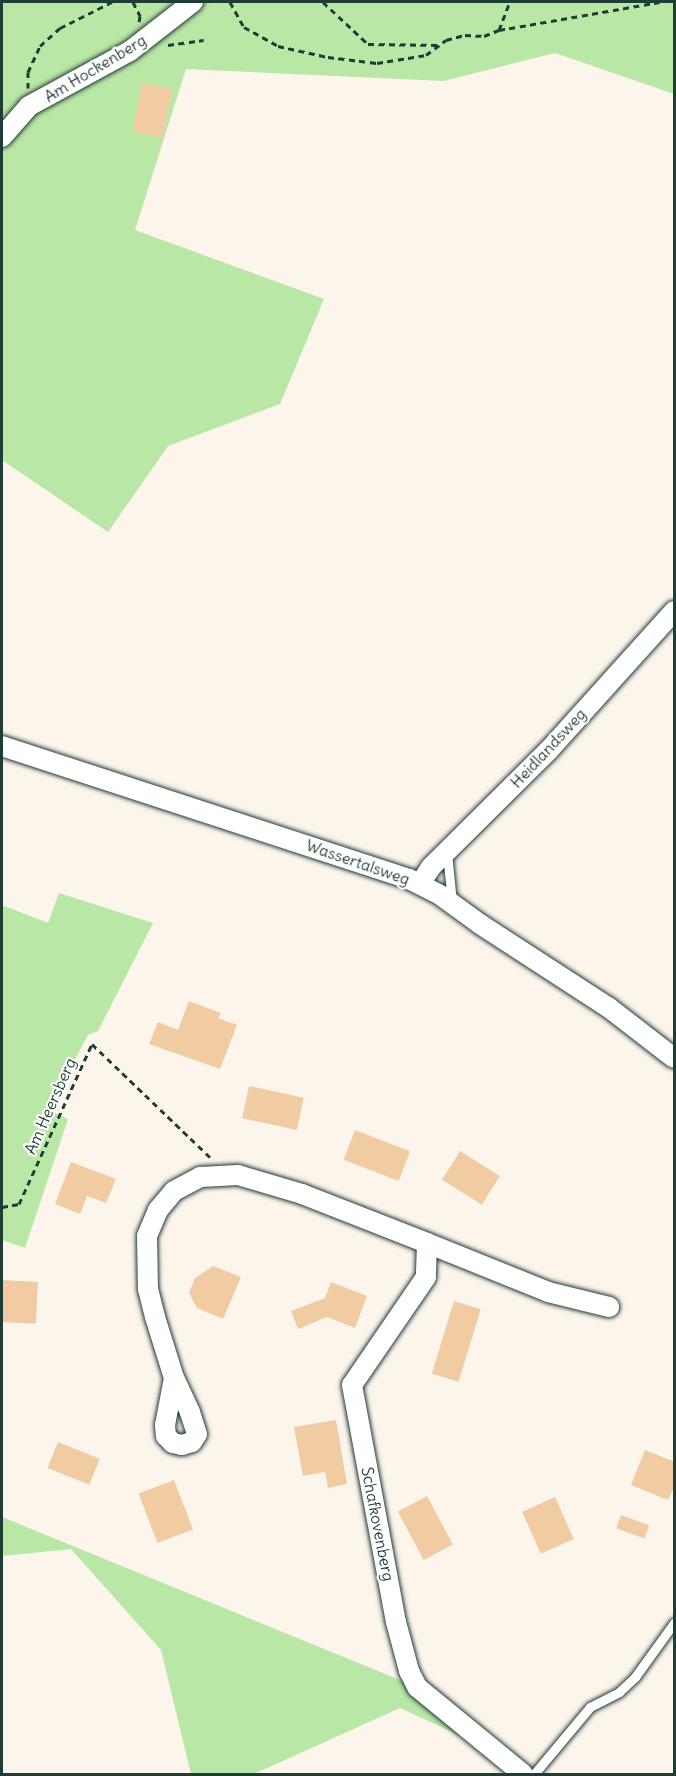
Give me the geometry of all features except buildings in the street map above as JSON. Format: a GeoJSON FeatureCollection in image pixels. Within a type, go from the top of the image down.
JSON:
{"type":"FeatureCollection","features":[{"type":"Feature","properties":{"kind":"street","name":"Am Hockenberg"},"geometry":{"type":"LineString","coordinates":[[2,137],[29,106],[140,43],[192,2]]}},
{"type":"Feature","properties":{"kind":"street","name":"Heidlandsweg"},"geometry":{"type":"LineString","coordinates":[[420,884],[431,867],[549,750],[675,611]]}},
{"type":"Feature","properties":{"kind":"street","name":"Wassertalsweg"},"geometry":{"type":"LineString","coordinates":[[2,746],[398,874],[420,884],[608,1006],[675,1058]]}},
{"type":"Feature","properties":{"kind":"street"},"geometry":{"type":"LineString","coordinates":[[174,1378],[148,1289],[147,1236],[158,1210],[174,1191],[200,1177],[238,1175],[302,1194],[548,1292],[609,1307]]}},
{"type":"Feature","properties":{"kind":"street","name":"Schafkovenberg"},"geometry":{"type":"LineString","coordinates":[[427,1243],[426,1277],[352,1385],[396,1622],[409,1671],[417,1687],[524,1774]]}},
{"type":"Feature","properties":{"kind":"lane"},"geometry":{"type":"LineString","coordinates":[[447,852],[452,904]]}},
{"type":"Feature","properties":{"kind":"lane"},"geometry":{"type":"LineString","coordinates":[[534,1774],[590,1707],[619,1692],[635,1677],[675,1623]]}},
{"type":"Feature","properties":{"kind":"path"},"geometry":{"type":"LineString","coordinates":[[29,106],[28,72],[40,46],[60,28],[112,2]]}},
{"type":"Feature","properties":{"kind":"path"},"geometry":{"type":"LineString","coordinates":[[230,2],[244,27],[278,46],[328,57],[376,63],[426,54],[442,45],[446,40],[465,35],[484,36],[499,30],[660,2]]}},
{"type":"Feature","properties":{"kind":"path"},"geometry":{"type":"LineString","coordinates":[[322,2],[368,44],[442,45]]}},
{"type":"Feature","properties":{"kind":"path"},"geometry":{"type":"LineString","coordinates":[[499,30],[510,2]]}},
{"type":"Feature","properties":{"kind":"path"},"geometry":{"type":"LineString","coordinates":[[140,43],[152,48],[190,40],[204,40]]}},
{"type":"Feature","properties":{"kind":"path","name":"Am Heersberg"},"geometry":{"type":"LineString","coordinates":[[2,1207],[19,1204],[92,1044],[229,1176]]}},
{"type":"Feature","properties":{"kind":"green space"},"geometry":{"type":"Polygon","coordinates":[[[2,2],[674,2],[674,94],[555,53],[444,81],[186,69],[135,230],[324,299],[280,404],[168,446],[108,532],[2,460],[2,2]]]}},
{"type":"Feature","properties":{"kind":"green space"},"geometry":{"type":"Polygon","coordinates":[[[59,893],[153,923],[98,1031],[88,1035],[48,1110],[68,1119],[25,1248],[2,1240],[2,905],[48,923],[59,893]]]}},
{"type":"Feature","properties":{"kind":"green space"},"geometry":{"type":"Polygon","coordinates":[[[2,1517],[417,1687],[475,1734],[544,1774],[400,1708],[254,1774],[191,1774],[161,1650],[71,1549],[2,1556],[2,1517]]]}}]}
